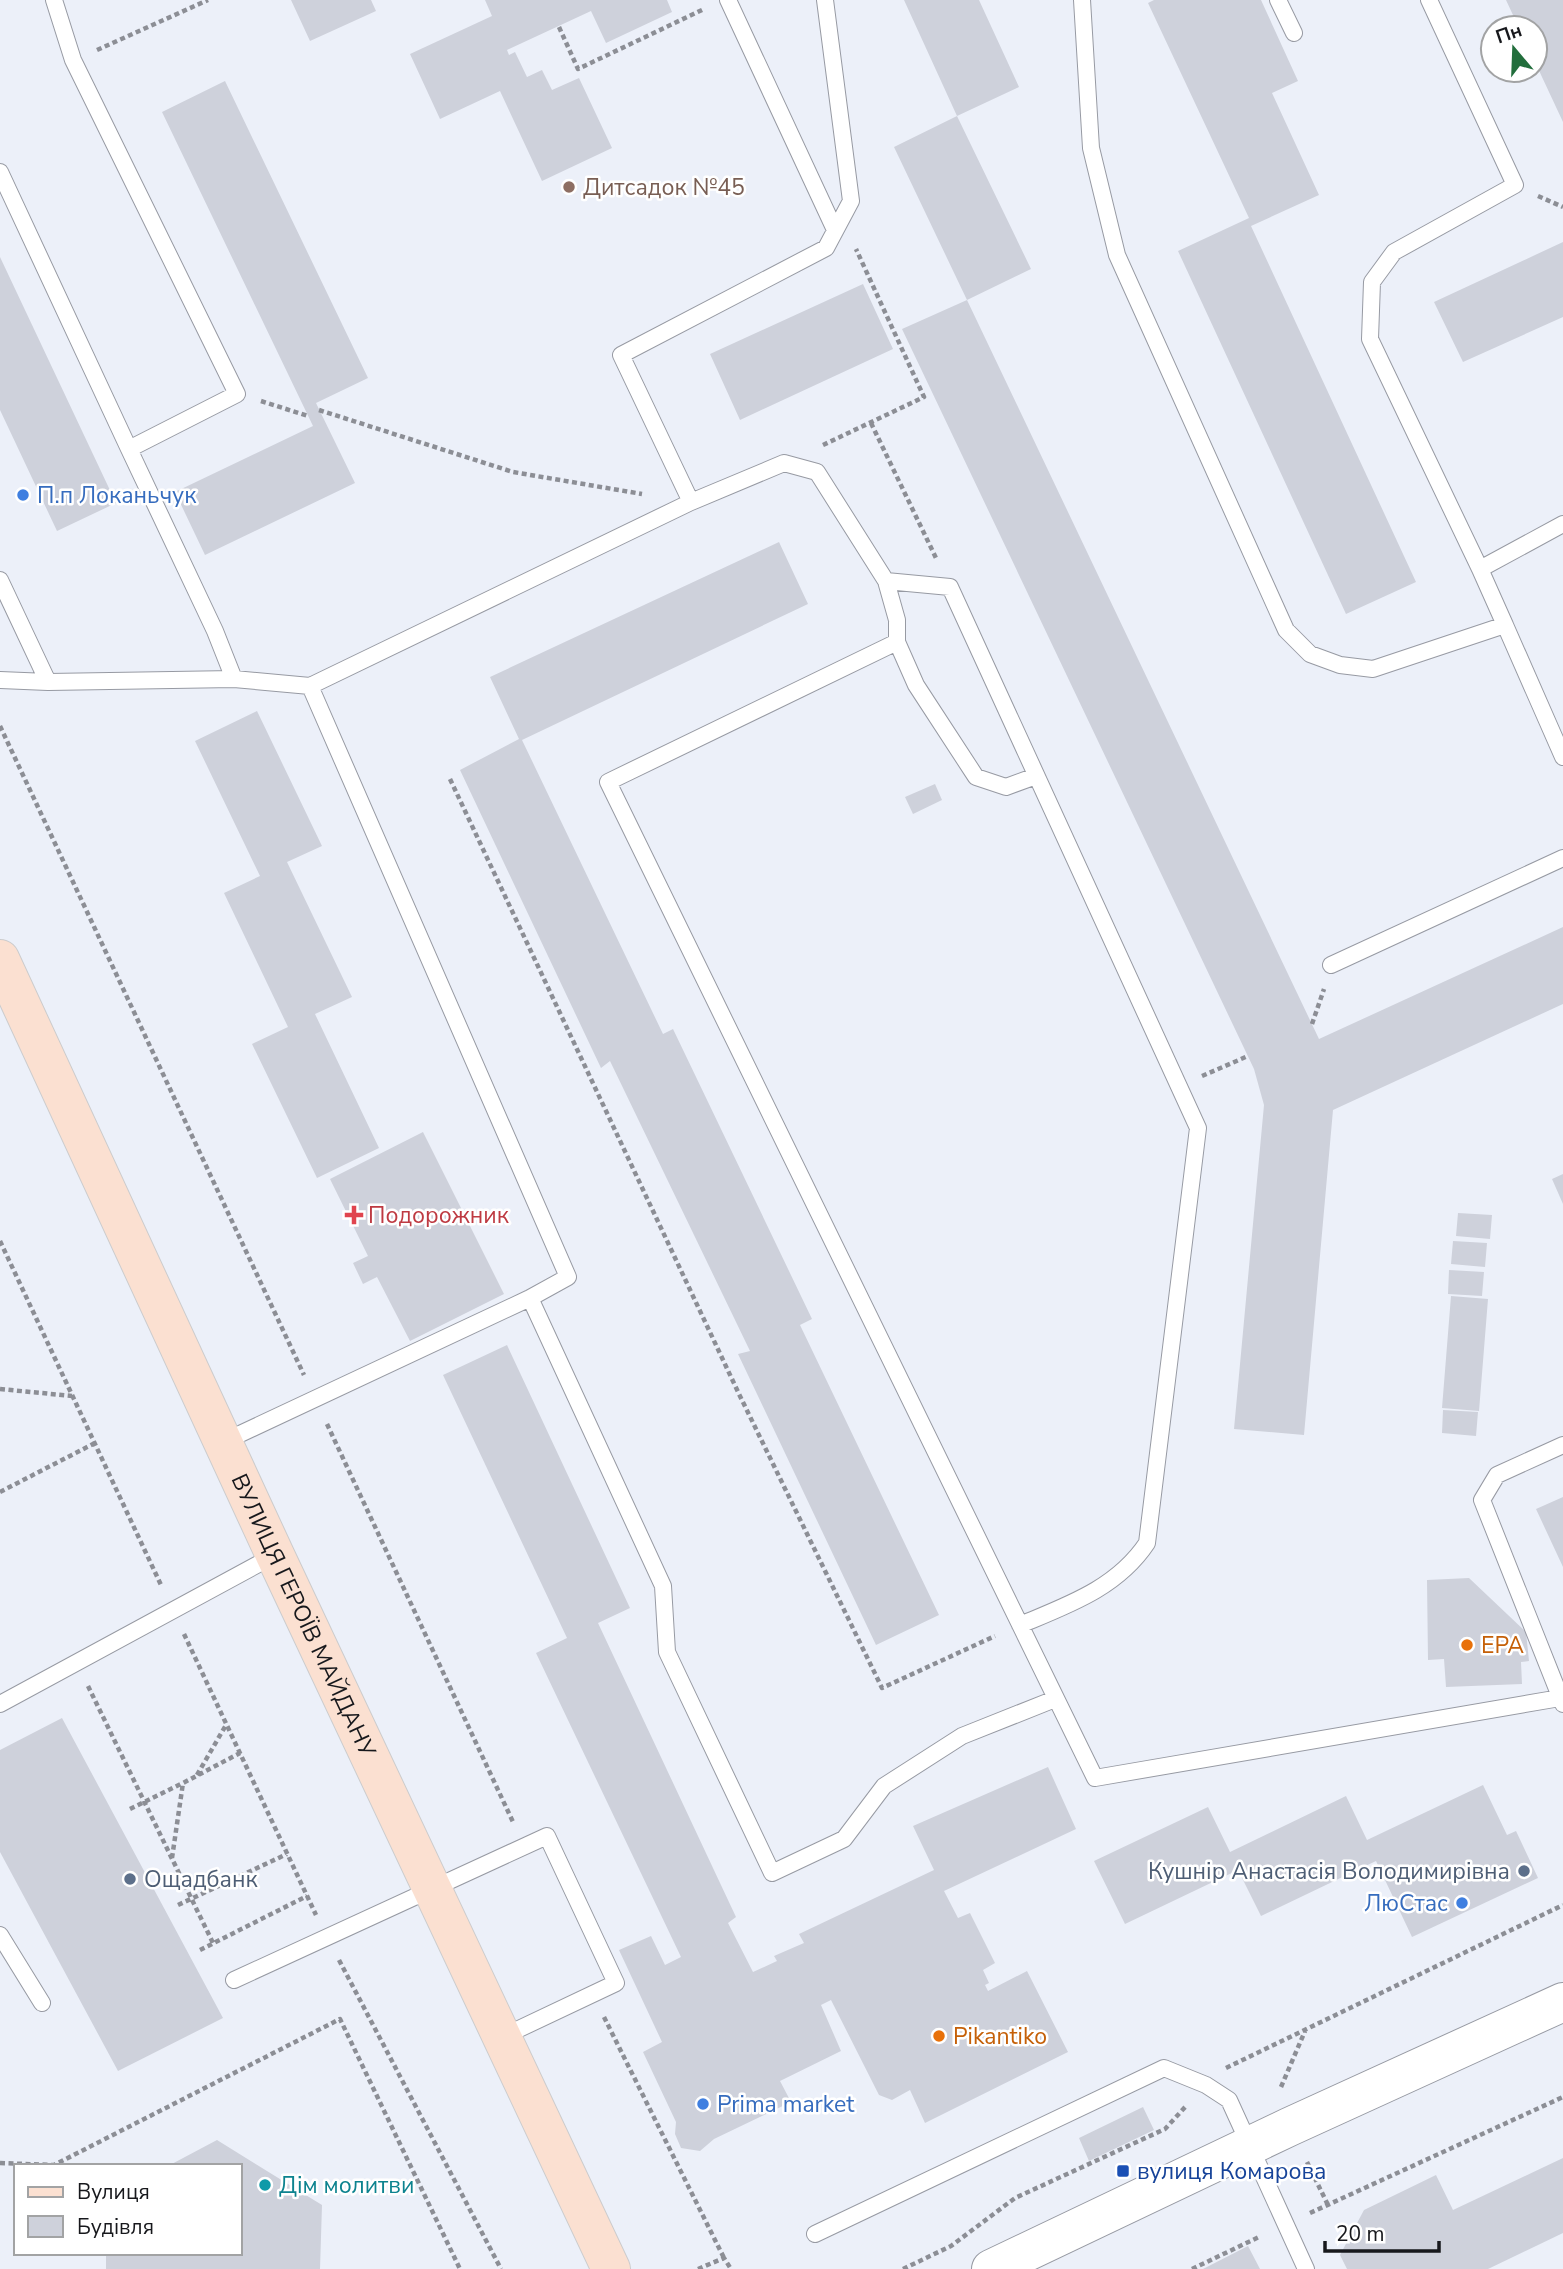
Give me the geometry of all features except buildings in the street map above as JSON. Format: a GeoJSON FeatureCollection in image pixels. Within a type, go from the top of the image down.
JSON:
{"type":"FeatureCollection","features":[{"type":"Feature","properties":{"kind":"main road","name":"ВУЛИЦЯ ГЕРОЇВ МАЙДАНУ"},"geometry":{"type":"LineString","coordinates":[[0,959],[275,1555],[611,2269]]}},
{"type":"Feature","properties":{"kind":"main road"},"geometry":{"type":"LineString","coordinates":[[991,2269],[1563,2002]]}},
{"type":"Feature","properties":{"kind":"lane"},"geometry":{"type":"LineString","coordinates":[[54,0],[73,60],[237,394],[130,449]]}},
{"type":"Feature","properties":{"kind":"lane"},"geometry":{"type":"LineString","coordinates":[[729,0],[835,230]]}},
{"type":"Feature","properties":{"kind":"lane"},"geometry":{"type":"LineString","coordinates":[[691,502],[621,355],[826,248],[850,201],[824,0]]}},
{"type":"Feature","properties":{"kind":"lane"},"geometry":{"type":"LineString","coordinates":[[1082,0],[1091,148],[1117,255],[1286,630],[1310,654],[1340,665],[1373,669],[1505,625]]}},
{"type":"Feature","properties":{"kind":"lane"},"geometry":{"type":"LineString","coordinates":[[1278,0],[1294,33]]}},
{"type":"Feature","properties":{"kind":"lane"},"geometry":{"type":"LineString","coordinates":[[1429,0],[1515,185],[1394,253],[1372,282],[1370,339],[1480,569],[1563,757]]}},
{"type":"Feature","properties":{"kind":"lane"},"geometry":{"type":"LineString","coordinates":[[0,172],[215,631],[234,679]]}},
{"type":"Feature","properties":{"kind":"lane"},"geometry":{"type":"LineString","coordinates":[[0,680],[48,682],[234,679],[310,686],[691,502],[784,463],[817,472],[886,581],[897,620],[897,642],[916,685],[976,777],[1006,787],[1036,776]]}},
{"type":"Feature","properties":{"kind":"lane"},"geometry":{"type":"LineString","coordinates":[[1480,569],[1563,524]]}},
{"type":"Feature","properties":{"kind":"lane"},"geometry":{"type":"LineString","coordinates":[[0,580],[48,682]]}},
{"type":"Feature","properties":{"kind":"lane"},"geometry":{"type":"LineString","coordinates":[[886,581],[950,587],[1198,1128],[1147,1543],[1133,1563],[1085,1598],[1020,1625]]}},
{"type":"Feature","properties":{"kind":"lane"},"geometry":{"type":"LineString","coordinates":[[897,642],[608,782],[1095,1778],[1561,1701],[1482,1500],[1497,1475],[1563,1445]]}},
{"type":"Feature","properties":{"kind":"lane"},"geometry":{"type":"LineString","coordinates":[[223,1442],[316,1400],[568,1277],[310,686]]}},
{"type":"Feature","properties":{"kind":"lane"},"geometry":{"type":"LineString","coordinates":[[1331,965],[1563,858]]}},
{"type":"Feature","properties":{"kind":"lane"},"geometry":{"type":"LineString","coordinates":[[530,1297],[663,1586],[667,1652],[772,1873],[844,1839],[884,1786],[962,1736],[1055,1699]]}},
{"type":"Feature","properties":{"kind":"lane"},"geometry":{"type":"LineString","coordinates":[[0,1704],[275,1555]]}},
{"type":"Feature","properties":{"kind":"lane"},"geometry":{"type":"LineString","coordinates":[[234,1980],[547,1836],[616,1983],[502,2037]]}},
{"type":"Feature","properties":{"kind":"lane"},"geometry":{"type":"LineString","coordinates":[[0,1935],[42,2003]]}},
{"type":"Feature","properties":{"kind":"lane"},"geometry":{"type":"LineString","coordinates":[[815,2234],[1164,2068],[1206,2085],[1229,2101],[1306,2269]]}},
{"type":"Feature","properties":{"kind":"path"},"geometry":{"type":"LineString","coordinates":[[73,60],[208,0]]}},
{"type":"Feature","properties":{"kind":"path"},"geometry":{"type":"LineString","coordinates":[[559,27],[578,69],[711,6]]}},
{"type":"Feature","properties":{"kind":"path"},"geometry":{"type":"LineString","coordinates":[[784,463],[924,397],[851,238],[835,230]]}},
{"type":"Feature","properties":{"kind":"path"},"geometry":{"type":"LineString","coordinates":[[237,394],[308,415]]}},
{"type":"Feature","properties":{"kind":"path"},"geometry":{"type":"LineString","coordinates":[[319,410],[513,472],[691,502]]}},
{"type":"Feature","properties":{"kind":"path"},"geometry":{"type":"LineString","coordinates":[[871,423],[950,587]]}},
{"type":"Feature","properties":{"kind":"path"},"geometry":{"type":"LineString","coordinates":[[1,730],[524,1847]]}},
{"type":"Feature","properties":{"kind":"path"},"geometry":{"type":"LineString","coordinates":[[450,779],[739,1394],[882,1688],[1020,1625]]}},
{"type":"Feature","properties":{"kind":"path"},"geometry":{"type":"LineString","coordinates":[[1312,1024],[1331,965]]}},
{"type":"Feature","properties":{"kind":"path"},"geometry":{"type":"LineString","coordinates":[[1179,1086],[1248,1056]]}},
{"type":"Feature","properties":{"kind":"path"},"geometry":{"type":"LineString","coordinates":[[0,1241],[307,1896],[501,2269]]}},
{"type":"Feature","properties":{"kind":"path"},"geometry":{"type":"LineString","coordinates":[[0,1389],[73,1396]]}},
{"type":"Feature","properties":{"kind":"path"},"geometry":{"type":"LineString","coordinates":[[0,1492],[94,1443]]}},
{"type":"Feature","properties":{"kind":"path"},"geometry":{"type":"LineString","coordinates":[[77,1663],[213,1943]]}},
{"type":"Feature","properties":{"kind":"path"},"geometry":{"type":"LineString","coordinates":[[196,1776],[226,1724]]}},
{"type":"Feature","properties":{"kind":"path"},"geometry":{"type":"LineString","coordinates":[[130,1809],[240,1753]]}},
{"type":"Feature","properties":{"kind":"path"},"geometry":{"type":"LineString","coordinates":[[172,1859],[183,1783]]}},
{"type":"Feature","properties":{"kind":"path"},"geometry":{"type":"LineString","coordinates":[[178,1905],[287,1854]]}},
{"type":"Feature","properties":{"kind":"path"},"geometry":{"type":"LineString","coordinates":[[200,1950],[307,1896]]}},
{"type":"Feature","properties":{"kind":"path"},"geometry":{"type":"LineString","coordinates":[[593,1994],[731,2269]]}},
{"type":"Feature","properties":{"kind":"path"},"geometry":{"type":"LineString","coordinates":[[56,2164],[340,2019],[460,2269]]}},
{"type":"Feature","properties":{"kind":"path"},"geometry":{"type":"LineString","coordinates":[[1276,2098],[1306,2030]]}},
{"type":"Feature","properties":{"kind":"path"},"geometry":{"type":"LineString","coordinates":[[1192,2269],[1563,2097]]}},
{"type":"Feature","properties":{"kind":"path"},"geometry":{"type":"LineString","coordinates":[[0,2163],[27,2164]]}},
{"type":"Feature","properties":{"kind":"path"},"geometry":{"type":"LineString","coordinates":[[698,2269],[724,2258]]}},
{"type":"Feature","properties":{"kind":"place","name":"Дитсадок №45"},"geometry":{"type":"Point","coordinates":[569,187]}},
{"type":"Feature","properties":{"kind":"place","name":"П.п Локаньчук"},"geometry":{"type":"Point","coordinates":[23,495]}},
{"type":"Feature","properties":{"kind":"place","name":"Подорожник"},"geometry":{"type":"Point","coordinates":[354,1215]}},
{"type":"Feature","properties":{"kind":"place","name":"ЕРА"},"geometry":{"type":"Point","coordinates":[1467,1645]}},
{"type":"Feature","properties":{"kind":"place","name":"Кушнір Анастасія Володимирівна"},"geometry":{"type":"Point","coordinates":[1524,1871]}},
{"type":"Feature","properties":{"kind":"place","name":"Ощадбанк"},"geometry":{"type":"Point","coordinates":[130,1879]}},
{"type":"Feature","properties":{"kind":"place","name":"ЛюСтас"},"geometry":{"type":"Point","coordinates":[1462,1903]}},
{"type":"Feature","properties":{"kind":"place","name":"Pikantiko"},"geometry":{"type":"Point","coordinates":[939,2036]}},
{"type":"Feature","properties":{"kind":"place","name":"Prima market"},"geometry":{"type":"Point","coordinates":[703,2104]}},
{"type":"Feature","properties":{"kind":"place","name":"вулиця Комарова"},"geometry":{"type":"Point","coordinates":[1123,2171]}},
{"type":"Feature","properties":{"kind":"place","name":"Дім молитви"},"geometry":{"type":"Point","coordinates":[265,2185]}}]}
